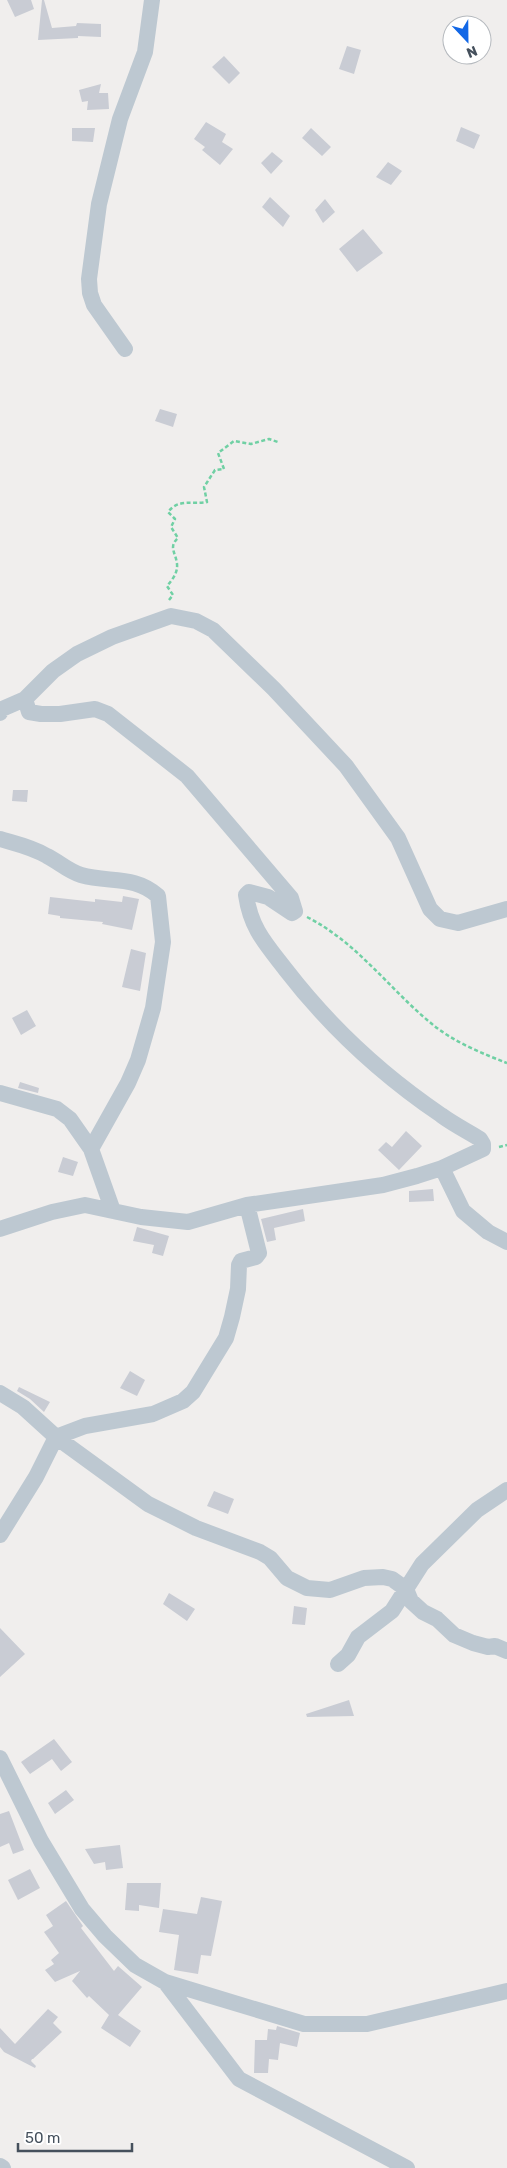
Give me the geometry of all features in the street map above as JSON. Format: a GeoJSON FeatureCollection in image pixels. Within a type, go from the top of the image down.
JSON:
{"type":"FeatureCollection","features":[{"type":"Feature","properties":{"kind":"street"},"geometry":{"type":"LineString","coordinates":[[125,349],[94,305],[90,294],[89,278],[99,204],[120,119],[145,52],[152,0]]}},
{"type":"Feature","properties":{"kind":"street"},"geometry":{"type":"LineString","coordinates":[[0,713],[2,709],[25,699],[53,671],[77,654],[112,637],[171,616],[196,621],[213,630],[281,696],[346,766],[398,838],[430,908],[440,919],[458,923],[507,909]]}},
{"type":"Feature","properties":{"kind":"street"},"geometry":{"type":"LineString","coordinates":[[0,1229],[52,1212],[85,1206],[141,1217],[188,1222],[247,1205],[383,1185],[442,1168],[483,1149],[480,1139],[442,1117],[390,1077],[336,1029],[309,1000],[253,926],[246,894],[249,892],[268,897],[292,912],[295,911],[291,898],[186,776],[108,714],[95,709],[60,714],[29,712],[25,699]]}},
{"type":"Feature","properties":{"kind":"street"},"geometry":{"type":"LineString","coordinates":[[0,839],[25,845],[47,856],[68,870],[82,875],[135,882],[148,888],[158,896],[163,942],[153,1008],[138,1060],[128,1083],[91,1149]]}},
{"type":"Feature","properties":{"kind":"street"},"geometry":{"type":"LineString","coordinates":[[0,1093],[57,1109],[70,1119],[91,1149],[113,1212]]}},
{"type":"Feature","properties":{"kind":"street"},"geometry":{"type":"LineString","coordinates":[[442,1168],[463,1211],[488,1232],[507,1242]]}},
{"type":"Feature","properties":{"kind":"street"},"geometry":{"type":"LineString","coordinates":[[0,1535],[36,1477],[56,1437],[85,1426],[153,1414],[173,1407],[193,1392],[226,1338],[238,1289],[239,1265],[241,1261],[256,1257],[259,1253],[247,1205]]}},
{"type":"Feature","properties":{"kind":"street"},"geometry":{"type":"LineString","coordinates":[[0,1393],[23,1407],[56,1437],[148,1504],[196,1528],[260,1552],[270,1558],[288,1578],[307,1588],[330,1590],[364,1578],[383,1577],[392,1579],[406,1589],[410,1601],[423,1612],[437,1619],[454,1636],[473,1643],[488,1647],[495,1646],[507,1651]]}},
{"type":"Feature","properties":{"kind":"street"},"geometry":{"type":"LineString","coordinates":[[338,1664],[348,1655],[358,1637],[392,1611],[422,1564],[477,1510],[507,1490]]}},
{"type":"Feature","properties":{"kind":"street"},"geometry":{"type":"LineString","coordinates":[[0,1758],[41,1841],[82,1909],[105,1936],[135,1965],[165,1982],[304,2024],[367,2024],[507,1991]]}},
{"type":"Feature","properties":{"kind":"street"},"geometry":{"type":"LineString","coordinates":[[165,1982],[238,2079],[407,2168]]}},
{"type":"Feature","properties":{"kind":"path"},"geometry":{"type":"LineString","coordinates":[[158,621],[163,604],[173,595],[167,586],[175,576],[178,564],[172,548],[178,538],[171,527],[175,519],[168,512],[173,506],[181,502],[207,502],[204,487],[213,475],[214,470],[224,469],[218,453],[229,443],[234,441],[251,444],[269,439],[278,442]]}},
{"type":"Feature","properties":{"kind":"path"},"geometry":{"type":"LineString","coordinates":[[295,911],[317,922],[349,943],[433,1025],[480,1052],[507,1063]]}},
{"type":"Feature","properties":{"kind":"building"},"geometry":{"type":"Polygon","coordinates":[[[7,0],[31,0],[34,9],[15,17],[7,0]]]}},
{"type":"Feature","properties":{"kind":"building"},"geometry":{"type":"Polygon","coordinates":[[[42,0],[44,0],[52,28],[76,26],[77,23],[101,24],[101,37],[78,36],[78,38],[38,40],[42,0]]]}},
{"type":"Feature","properties":{"kind":"building"},"geometry":{"type":"Polygon","coordinates":[[[347,46],[361,50],[354,74],[339,69],[347,46]]]}},
{"type":"Feature","properties":{"kind":"building"},"geometry":{"type":"Polygon","coordinates":[[[224,56],[240,73],[229,84],[212,67],[224,56]]]}},
{"type":"Feature","properties":{"kind":"building"},"geometry":{"type":"Polygon","coordinates":[[[101,84],[99,93],[108,93],[109,109],[87,110],[88,101],[82,102],[79,90],[101,84]]]}},
{"type":"Feature","properties":{"kind":"building"},"geometry":{"type":"Polygon","coordinates":[[[206,122],[226,134],[222,142],[233,149],[220,165],[202,150],[205,147],[194,139],[206,122]]]}},
{"type":"Feature","properties":{"kind":"building"},"geometry":{"type":"Polygon","coordinates":[[[461,127],[480,135],[474,149],[456,141],[461,127]]]}},
{"type":"Feature","properties":{"kind":"building"},"geometry":{"type":"Polygon","coordinates":[[[72,128],[95,128],[93,142],[72,141],[72,128]]]}},
{"type":"Feature","properties":{"kind":"building"},"geometry":{"type":"Polygon","coordinates":[[[311,128],[331,147],[322,156],[302,138],[311,128]]]}},
{"type":"Feature","properties":{"kind":"building"},"geometry":{"type":"Polygon","coordinates":[[[272,152],[283,161],[271,174],[261,163],[272,152]]]}},
{"type":"Feature","properties":{"kind":"building"},"geometry":{"type":"Polygon","coordinates":[[[388,162],[402,171],[391,185],[376,177],[388,162]]]}},
{"type":"Feature","properties":{"kind":"building"},"geometry":{"type":"Polygon","coordinates":[[[270,197],[290,216],[283,227],[262,207],[270,197]]]}},
{"type":"Feature","properties":{"kind":"building"},"geometry":{"type":"Polygon","coordinates":[[[325,199],[335,212],[323,223],[315,210],[325,199]]]}},
{"type":"Feature","properties":{"kind":"building"},"geometry":{"type":"Polygon","coordinates":[[[363,229],[383,253],[357,272],[339,249],[363,229]]]}},
{"type":"Feature","properties":{"kind":"building"},"geometry":{"type":"Polygon","coordinates":[[[160,409],[177,414],[173,427],[155,421],[160,409]]]}},
{"type":"Feature","properties":{"kind":"building"},"geometry":{"type":"Polygon","coordinates":[[[13,790],[28,790],[27,802],[12,801],[13,790]]]}},
{"type":"Feature","properties":{"kind":"building"},"geometry":{"type":"Polygon","coordinates":[[[123,896],[139,899],[132,930],[102,924],[103,922],[60,918],[60,916],[48,914],[50,897],[95,902],[95,899],[122,902],[123,896]]]}},
{"type":"Feature","properties":{"kind":"building"},"geometry":{"type":"Polygon","coordinates":[[[131,949],[146,953],[140,991],[122,987],[131,949]]]}},
{"type":"Feature","properties":{"kind":"building"},"geometry":{"type":"Polygon","coordinates":[[[27,1010],[36,1026],[21,1035],[12,1018],[27,1010]]]}},
{"type":"Feature","properties":{"kind":"building"},"geometry":{"type":"Polygon","coordinates":[[[20,1082],[39,1088],[38,1093],[18,1088],[20,1082]]]}},
{"type":"Feature","properties":{"kind":"building"},"geometry":{"type":"Polygon","coordinates":[[[406,1131],[422,1146],[399,1170],[378,1150],[386,1142],[392,1147],[406,1131]]]}},
{"type":"Feature","properties":{"kind":"building"},"geometry":{"type":"Polygon","coordinates":[[[63,1157],[78,1162],[73,1176],[58,1172],[63,1157]]]}},
{"type":"Feature","properties":{"kind":"building"},"geometry":{"type":"Polygon","coordinates":[[[433,1189],[434,1201],[409,1202],[409,1191],[433,1189]]]}},
{"type":"Feature","properties":{"kind":"building"},"geometry":{"type":"Polygon","coordinates":[[[303,1209],[305,1221],[274,1228],[276,1240],[267,1242],[261,1219],[303,1209]]]}},
{"type":"Feature","properties":{"kind":"building"},"geometry":{"type":"Polygon","coordinates":[[[137,1227],[169,1236],[163,1256],[152,1253],[154,1245],[133,1241],[137,1227]]]}},
{"type":"Feature","properties":{"kind":"building"},"geometry":{"type":"Polygon","coordinates":[[[130,1371],[145,1380],[137,1396],[120,1388],[130,1371]]]}},
{"type":"Feature","properties":{"kind":"building"},"geometry":{"type":"Polygon","coordinates":[[[19,1387],[50,1402],[44,1412],[30,1399],[17,1391],[19,1387]]]}},
{"type":"Feature","properties":{"kind":"building"},"geometry":{"type":"Polygon","coordinates":[[[214,1491],[234,1499],[228,1514],[207,1506],[214,1491]]]}},
{"type":"Feature","properties":{"kind":"building"},"geometry":{"type":"Polygon","coordinates":[[[169,1593],[195,1609],[187,1621],[163,1604],[169,1593]]]}},
{"type":"Feature","properties":{"kind":"building"},"geometry":{"type":"Polygon","coordinates":[[[294,1606],[307,1608],[305,1625],[292,1624],[294,1606]]]}},
{"type":"Feature","properties":{"kind":"building"},"geometry":{"type":"Polygon","coordinates":[[[0,1628],[25,1654],[0,1677],[0,1628]]]}},
{"type":"Feature","properties":{"kind":"building"},"geometry":{"type":"Polygon","coordinates":[[[349,1700],[354,1716],[307,1717],[306,1714],[349,1700]]]}},
{"type":"Feature","properties":{"kind":"building"},"geometry":{"type":"Polygon","coordinates":[[[54,1739],[72,1762],[61,1771],[52,1759],[30,1774],[21,1762],[54,1739]]]}},
{"type":"Feature","properties":{"kind":"building"},"geometry":{"type":"Polygon","coordinates":[[[66,1790],[74,1800],[55,1814],[48,1803],[66,1790]]]}},
{"type":"Feature","properties":{"kind":"building"},"geometry":{"type":"Polygon","coordinates":[[[9,1811],[24,1850],[13,1854],[9,1843],[0,1847],[0,1814],[9,1811]]]}},
{"type":"Feature","properties":{"kind":"building"},"geometry":{"type":"Polygon","coordinates":[[[120,1845],[123,1868],[106,1870],[105,1862],[94,1864],[85,1849],[120,1845]]]}},
{"type":"Feature","properties":{"kind":"building"},"geometry":{"type":"Polygon","coordinates":[[[30,1869],[40,1888],[18,1900],[8,1880],[30,1869]]]}},
{"type":"Feature","properties":{"kind":"building"},"geometry":{"type":"Polygon","coordinates":[[[127,1883],[161,1883],[159,1908],[139,1905],[139,1911],[125,1910],[127,1883]]]}},
{"type":"Feature","properties":{"kind":"building"},"geometry":{"type":"Polygon","coordinates":[[[201,1897],[222,1901],[211,1956],[201,1955],[198,1974],[174,1970],[179,1935],[159,1932],[163,1909],[197,1914],[201,1897]]]}},
{"type":"Feature","properties":{"kind":"building"},"geometry":{"type":"Polygon","coordinates":[[[66,1901],[83,1926],[81,1928],[114,1971],[118,1966],[142,1987],[118,2015],[141,2031],[130,2047],[101,2028],[109,2015],[89,1996],[87,1998],[72,1981],[80,1971],[55,1982],[45,1970],[54,1964],[51,1960],[59,1953],[44,1932],[53,1926],[46,1915],[66,1901]]]}},
{"type":"Feature","properties":{"kind":"building"},"geometry":{"type":"Polygon","coordinates":[[[48,2009],[58,2017],[53,2023],[62,2032],[32,2059],[31,2061],[36,2066],[35,2068],[4,2052],[0,2047],[0,2028],[15,2044],[48,2009]]]}},
{"type":"Feature","properties":{"kind":"building"},"geometry":{"type":"Polygon","coordinates":[[[277,2026],[300,2033],[297,2047],[280,2043],[278,2060],[269,2059],[268,2073],[254,2073],[255,2040],[267,2040],[268,2029],[276,2030],[277,2026]]]}}]}
